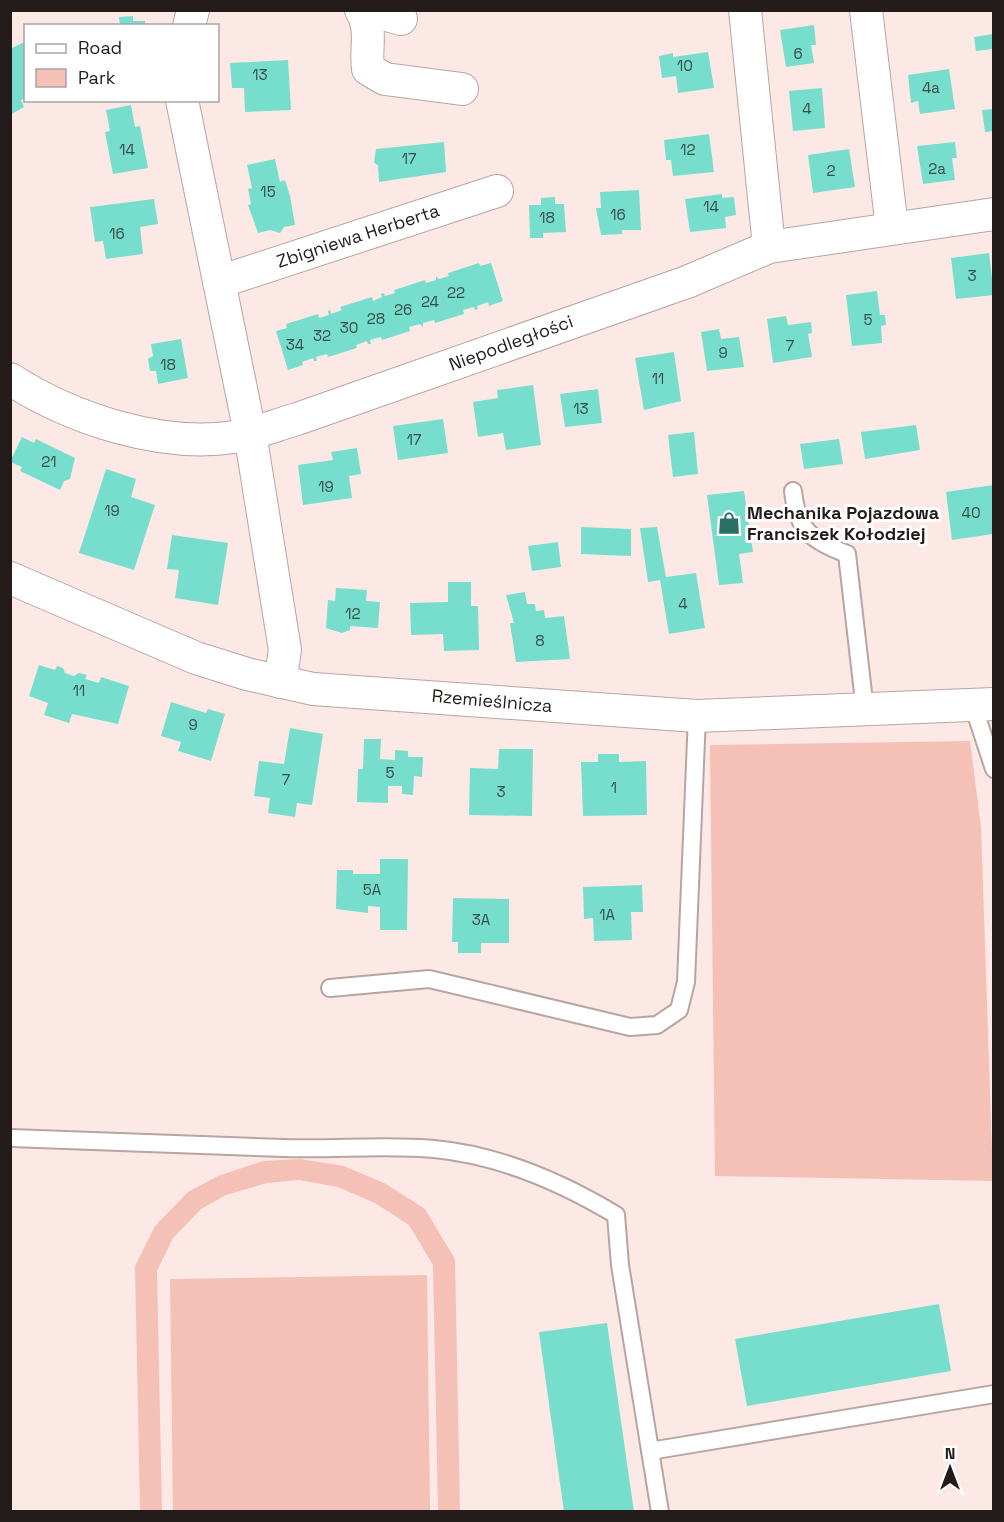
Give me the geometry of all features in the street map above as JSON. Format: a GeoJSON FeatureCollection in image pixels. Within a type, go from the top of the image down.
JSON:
{"type":"FeatureCollection","features":[{"type":"Feature","properties":{"kind":"street"},"geometry":{"type":"LineString","coordinates":[[362,10],[367,19],[368,69],[385,79],[462,89]]}},
{"type":"Feature","properties":{"kind":"street"},"geometry":{"type":"LineString","coordinates":[[369,10],[401,19]]}},
{"type":"Feature","properties":{"kind":"street"},"geometry":{"type":"LineString","coordinates":[[745,10],[769,247]]}},
{"type":"Feature","properties":{"kind":"street"},"geometry":{"type":"LineString","coordinates":[[866,10],[892,228]]}},
{"type":"Feature","properties":{"kind":"street"},"geometry":{"type":"LineString","coordinates":[[182,102],[250,433],[285,650],[280,682]]}},
{"type":"Feature","properties":{"kind":"street","name":"Zbigniewa Herberta"},"geometry":{"type":"LineString","coordinates":[[219,282],[496,191]]}},
{"type":"Feature","properties":{"kind":"street","name":"Niepodległości"},"geometry":{"type":"LineString","coordinates":[[250,433],[373,393],[567,322],[687,282],[769,247],[993,214]]}},
{"type":"Feature","properties":{"kind":"street"},"geometry":{"type":"LineString","coordinates":[[10,379],[103,424],[144,434],[182,438],[234,437],[250,433]]}},
{"type":"Feature","properties":{"kind":"street","name":"Rzemieślnicza"},"geometry":{"type":"LineString","coordinates":[[10,578],[153,642],[247,674],[313,689],[697,716],[983,705]]}},
{"type":"Feature","properties":{"kind":"lane"},"geometry":{"type":"LineString","coordinates":[[793,491],[795,513],[802,526],[815,539],[847,554],[865,710]]}},
{"type":"Feature","properties":{"kind":"lane"},"geometry":{"type":"LineString","coordinates":[[983,705],[993,769]]}},
{"type":"Feature","properties":{"kind":"lane"},"geometry":{"type":"LineString","coordinates":[[330,988],[429,979],[630,1027],[657,1025],[680,1010],[686,982],[697,716]]}},
{"type":"Feature","properties":{"kind":"lane"},"geometry":{"type":"LineString","coordinates":[[11,1138],[319,1149],[434,1149],[538,1174],[579,1193],[616,1215],[620,1265],[660,1512]]}},
{"type":"Feature","properties":{"kind":"lane"},"geometry":{"type":"LineString","coordinates":[[650,1451],[993,1394]]}},
{"type":"Feature","properties":{"kind":"green space"},"geometry":{"type":"Polygon","coordinates":[[[970,741],[981,827],[993,1181],[715,1176],[710,745],[970,741]]]}},
{"type":"Feature","properties":{"kind":"green space"},"geometry":{"type":"Polygon","coordinates":[[[300,1159],[344,1166],[386,1184],[425,1209],[455,1259],[460,1511],[438,1511],[433,1265],[409,1225],[375,1203],[338,1187],[299,1180],[267,1183],[226,1195],[201,1209],[173,1238],[157,1271],[162,1511],[140,1511],[135,1266],[155,1226],[188,1192],[218,1176],[263,1161],[300,1159]]]}},
{"type":"Feature","properties":{"kind":"green space"},"geometry":{"type":"Polygon","coordinates":[[[427,1275],[430,1511],[173,1511],[170,1279],[427,1275]]]}},
{"type":"Feature","properties":{"kind":"building"},"geometry":{"type":"Polygon","coordinates":[[[133,16],[133,21],[145,21],[145,24],[120,24],[119,17],[133,16]]]}},
{"type":"Feature","properties":{"kind":"building"},"geometry":{"type":"Polygon","coordinates":[[[814,25],[816,45],[811,45],[814,63],[786,67],[780,30],[814,25]]]}},
{"type":"Feature","properties":{"kind":"building"},"geometry":{"type":"Polygon","coordinates":[[[993,34],[993,49],[976,51],[974,37],[993,34]]]}},
{"type":"Feature","properties":{"kind":"building"},"geometry":{"type":"Polygon","coordinates":[[[24,42],[24,99],[21,100],[24,107],[10,115],[10,49],[24,42]]]}},
{"type":"Feature","properties":{"kind":"building"},"geometry":{"type":"Polygon","coordinates":[[[708,52],[714,88],[678,93],[676,76],[662,78],[659,56],[673,53],[673,57],[708,52]]]}},
{"type":"Feature","properties":{"kind":"building"},"geometry":{"type":"Polygon","coordinates":[[[288,60],[291,110],[245,112],[244,88],[232,88],[230,63],[288,60]]]}},
{"type":"Feature","properties":{"kind":"building"},"geometry":{"type":"Polygon","coordinates":[[[949,69],[955,109],[920,114],[918,101],[911,103],[908,75],[949,69]]]}},
{"type":"Feature","properties":{"kind":"building"},"geometry":{"type":"Polygon","coordinates":[[[822,88],[825,128],[793,131],[789,91],[822,88]]]}},
{"type":"Feature","properties":{"kind":"building"},"geometry":{"type":"Polygon","coordinates":[[[131,105],[135,127],[140,126],[148,168],[113,174],[105,132],[110,131],[106,110],[131,105]]]}},
{"type":"Feature","properties":{"kind":"building"},"geometry":{"type":"Polygon","coordinates":[[[993,109],[993,131],[985,132],[982,110],[993,109]]]}},
{"type":"Feature","properties":{"kind":"building"},"geometry":{"type":"Polygon","coordinates":[[[709,134],[714,172],[673,176],[671,160],[666,160],[664,140],[709,134]]]}},
{"type":"Feature","properties":{"kind":"building"},"geometry":{"type":"Polygon","coordinates":[[[444,142],[446,172],[379,182],[378,165],[374,163],[376,149],[444,142]]]}},
{"type":"Feature","properties":{"kind":"building"},"geometry":{"type":"Polygon","coordinates":[[[955,142],[957,158],[952,158],[955,180],[923,184],[917,146],[955,142]]]}},
{"type":"Feature","properties":{"kind":"building"},"geometry":{"type":"Polygon","coordinates":[[[849,149],[855,187],[813,193],[808,155],[849,149]]]}},
{"type":"Feature","properties":{"kind":"building"},"geometry":{"type":"Polygon","coordinates":[[[275,159],[280,182],[285,180],[290,196],[295,225],[284,227],[280,233],[270,230],[258,233],[248,205],[251,204],[248,189],[252,188],[247,165],[275,159]]]}},
{"type":"Feature","properties":{"kind":"building"},"geometry":{"type":"Polygon","coordinates":[[[639,190],[641,230],[622,230],[622,234],[601,235],[596,208],[601,208],[600,192],[639,190]]]}},
{"type":"Feature","properties":{"kind":"building"},"geometry":{"type":"Polygon","coordinates":[[[722,194],[722,198],[734,197],[736,215],[725,217],[726,228],[690,232],[685,199],[722,194]]]}},
{"type":"Feature","properties":{"kind":"building"},"geometry":{"type":"Polygon","coordinates":[[[555,197],[555,204],[564,204],[566,232],[543,233],[543,238],[530,238],[529,205],[541,205],[541,198],[555,197]]]}},
{"type":"Feature","properties":{"kind":"building"},"geometry":{"type":"Polygon","coordinates":[[[154,199],[158,224],[140,227],[143,254],[106,259],[103,241],[95,242],[90,207],[154,199]]]}},
{"type":"Feature","properties":{"kind":"building"},"geometry":{"type":"Polygon","coordinates":[[[989,253],[994,295],[956,299],[951,258],[989,253]]]}},
{"type":"Feature","properties":{"kind":"building"},"geometry":{"type":"Polygon","coordinates":[[[479,263],[480,266],[491,263],[503,301],[489,306],[488,302],[477,306],[478,309],[475,310],[474,307],[463,310],[464,314],[435,323],[434,320],[423,323],[423,327],[420,324],[409,327],[410,331],[382,340],[381,337],[370,340],[371,344],[367,341],[356,345],[357,348],[328,357],[327,354],[316,357],[317,361],[313,358],[302,362],[303,365],[288,370],[276,331],[287,328],[286,324],[318,314],[319,318],[329,315],[330,310],[331,314],[342,310],[340,307],[372,297],[373,301],[382,297],[381,294],[384,293],[385,296],[395,293],[394,290],[425,280],[426,283],[436,280],[436,276],[439,279],[449,276],[448,273],[479,263]]]}},
{"type":"Feature","properties":{"kind":"building"},"geometry":{"type":"Polygon","coordinates":[[[877,291],[880,315],[885,315],[886,325],[881,326],[882,343],[852,346],[846,295],[877,291]]]}},
{"type":"Feature","properties":{"kind":"building"},"geometry":{"type":"Polygon","coordinates":[[[786,316],[788,325],[811,322],[812,333],[808,334],[812,357],[773,363],[767,319],[786,316]]]}},
{"type":"Feature","properties":{"kind":"building"},"geometry":{"type":"Polygon","coordinates":[[[719,329],[721,339],[739,337],[744,367],[707,371],[701,332],[719,329]]]}},
{"type":"Feature","properties":{"kind":"building"},"geometry":{"type":"Polygon","coordinates":[[[181,339],[188,378],[158,384],[156,371],[150,371],[148,359],[153,356],[151,344],[181,339]]]}},
{"type":"Feature","properties":{"kind":"building"},"geometry":{"type":"Polygon","coordinates":[[[674,352],[681,401],[644,410],[635,358],[674,352]]]}},
{"type":"Feature","properties":{"kind":"building"},"geometry":{"type":"Polygon","coordinates":[[[533,385],[541,445],[506,450],[503,433],[478,437],[473,402],[498,398],[497,390],[533,385]]]}},
{"type":"Feature","properties":{"kind":"building"},"geometry":{"type":"Polygon","coordinates":[[[598,389],[602,423],[565,427],[560,394],[598,389]]]}},
{"type":"Feature","properties":{"kind":"building"},"geometry":{"type":"Polygon","coordinates":[[[443,419],[448,453],[398,460],[393,426],[443,419]]]}},
{"type":"Feature","properties":{"kind":"building"},"geometry":{"type":"Polygon","coordinates":[[[916,425],[920,450],[865,459],[861,432],[916,425]]]}},
{"type":"Feature","properties":{"kind":"building"},"geometry":{"type":"Polygon","coordinates":[[[694,432],[698,474],[673,477],[668,435],[694,432]]]}},
{"type":"Feature","properties":{"kind":"building"},"geometry":{"type":"Polygon","coordinates":[[[22,437],[34,443],[36,439],[75,458],[70,479],[64,481],[60,490],[20,471],[22,467],[10,462],[22,437]]]}},
{"type":"Feature","properties":{"kind":"building"},"geometry":{"type":"Polygon","coordinates":[[[839,439],[843,464],[804,469],[800,444],[839,439]]]}},
{"type":"Feature","properties":{"kind":"building"},"geometry":{"type":"Polygon","coordinates":[[[357,448],[361,474],[349,476],[352,498],[303,505],[298,465],[333,460],[331,452],[357,448]]]}},
{"type":"Feature","properties":{"kind":"building"},"geometry":{"type":"Polygon","coordinates":[[[106,469],[136,479],[131,497],[155,505],[134,570],[79,553],[106,469]]]}},
{"type":"Feature","properties":{"kind":"building"},"geometry":{"type":"Polygon","coordinates":[[[993,485],[993,534],[952,540],[946,492],[993,485]]]}},
{"type":"Feature","properties":{"kind":"building","name":"Mechanika Pojazdowa Franciszek Kołodziej"},"geometry":{"type":"Polygon","coordinates":[[[744,491],[753,552],[739,554],[743,583],[719,585],[707,495],[744,491]]]}},
{"type":"Feature","properties":{"kind":"building"},"geometry":{"type":"Polygon","coordinates":[[[581,527],[631,529],[631,556],[581,554],[581,527]]]}},
{"type":"Feature","properties":{"kind":"building"},"geometry":{"type":"Polygon","coordinates":[[[657,527],[666,577],[696,573],[705,628],[669,634],[660,580],[648,582],[640,528],[657,527]]]}},
{"type":"Feature","properties":{"kind":"building"},"geometry":{"type":"Polygon","coordinates":[[[172,535],[228,543],[218,605],[175,598],[179,570],[167,569],[172,535]]]}},
{"type":"Feature","properties":{"kind":"building"},"geometry":{"type":"Polygon","coordinates":[[[558,542],[561,567],[532,571],[528,546],[558,542]]]}},
{"type":"Feature","properties":{"kind":"building"},"geometry":{"type":"Polygon","coordinates":[[[448,582],[471,582],[471,606],[478,606],[479,650],[444,651],[443,634],[411,635],[410,603],[448,602],[448,582]]]}},
{"type":"Feature","properties":{"kind":"building"},"geometry":{"type":"Polygon","coordinates":[[[336,588],[367,590],[366,601],[380,602],[378,628],[350,626],[350,630],[342,633],[326,628],[328,600],[335,601],[336,588]]]}},
{"type":"Feature","properties":{"kind":"building"},"geometry":{"type":"Polygon","coordinates":[[[525,592],[527,604],[535,604],[536,611],[544,610],[545,618],[564,616],[570,659],[516,662],[510,623],[514,623],[506,595],[525,592]]]}},
{"type":"Feature","properties":{"kind":"building"},"geometry":{"type":"Polygon","coordinates":[[[39,665],[55,670],[57,666],[63,668],[65,673],[74,676],[79,673],[87,675],[85,679],[99,683],[101,677],[129,686],[118,724],[72,714],[69,723],[44,715],[48,703],[29,696],[39,665]]]}},
{"type":"Feature","properties":{"kind":"building"},"geometry":{"type":"Polygon","coordinates":[[[171,702],[206,713],[208,709],[225,714],[211,761],[178,751],[181,742],[161,736],[171,702]]]}},
{"type":"Feature","properties":{"kind":"building"},"geometry":{"type":"Polygon","coordinates":[[[290,728],[323,734],[312,805],[297,803],[295,817],[268,813],[270,798],[254,796],[259,761],[284,764],[290,728]]]}},
{"type":"Feature","properties":{"kind":"building"},"geometry":{"type":"Polygon","coordinates":[[[364,739],[381,739],[380,759],[395,760],[395,750],[408,751],[408,757],[423,757],[422,777],[414,776],[413,795],[402,794],[402,786],[388,786],[388,803],[357,802],[358,769],[363,769],[364,739]]]}},
{"type":"Feature","properties":{"kind":"building"},"geometry":{"type":"Polygon","coordinates":[[[499,749],[533,749],[532,816],[469,815],[470,768],[498,769],[499,749]]]}},
{"type":"Feature","properties":{"kind":"building"},"geometry":{"type":"Polygon","coordinates":[[[598,754],[619,754],[619,762],[646,761],[647,815],[583,816],[581,762],[598,762],[598,754]]]}},
{"type":"Feature","properties":{"kind":"building"},"geometry":{"type":"Polygon","coordinates":[[[380,859],[408,859],[407,930],[380,930],[380,907],[368,906],[368,913],[336,909],[337,870],[353,870],[353,874],[380,874],[380,859]]]}},
{"type":"Feature","properties":{"kind":"building"},"geometry":{"type":"Polygon","coordinates":[[[642,885],[643,912],[631,912],[632,940],[594,941],[593,918],[584,919],[583,887],[642,885]]]}},
{"type":"Feature","properties":{"kind":"building"},"geometry":{"type":"Polygon","coordinates":[[[453,898],[509,899],[509,943],[481,943],[481,953],[458,953],[458,942],[452,942],[453,898]]]}},
{"type":"Feature","properties":{"kind":"building"},"geometry":{"type":"Polygon","coordinates":[[[939,1304],[951,1371],[747,1406],[735,1339],[939,1304]]]}},
{"type":"Feature","properties":{"kind":"building"},"geometry":{"type":"Polygon","coordinates":[[[607,1323],[634,1512],[564,1512],[539,1332],[607,1323]]]}},
{"type":"Feature","properties":{"kind":"place","name":"Mechanika Pojazdowa Franciszek Kołodziej"},"geometry":{"type":"Point","coordinates":[729,523]}}]}
